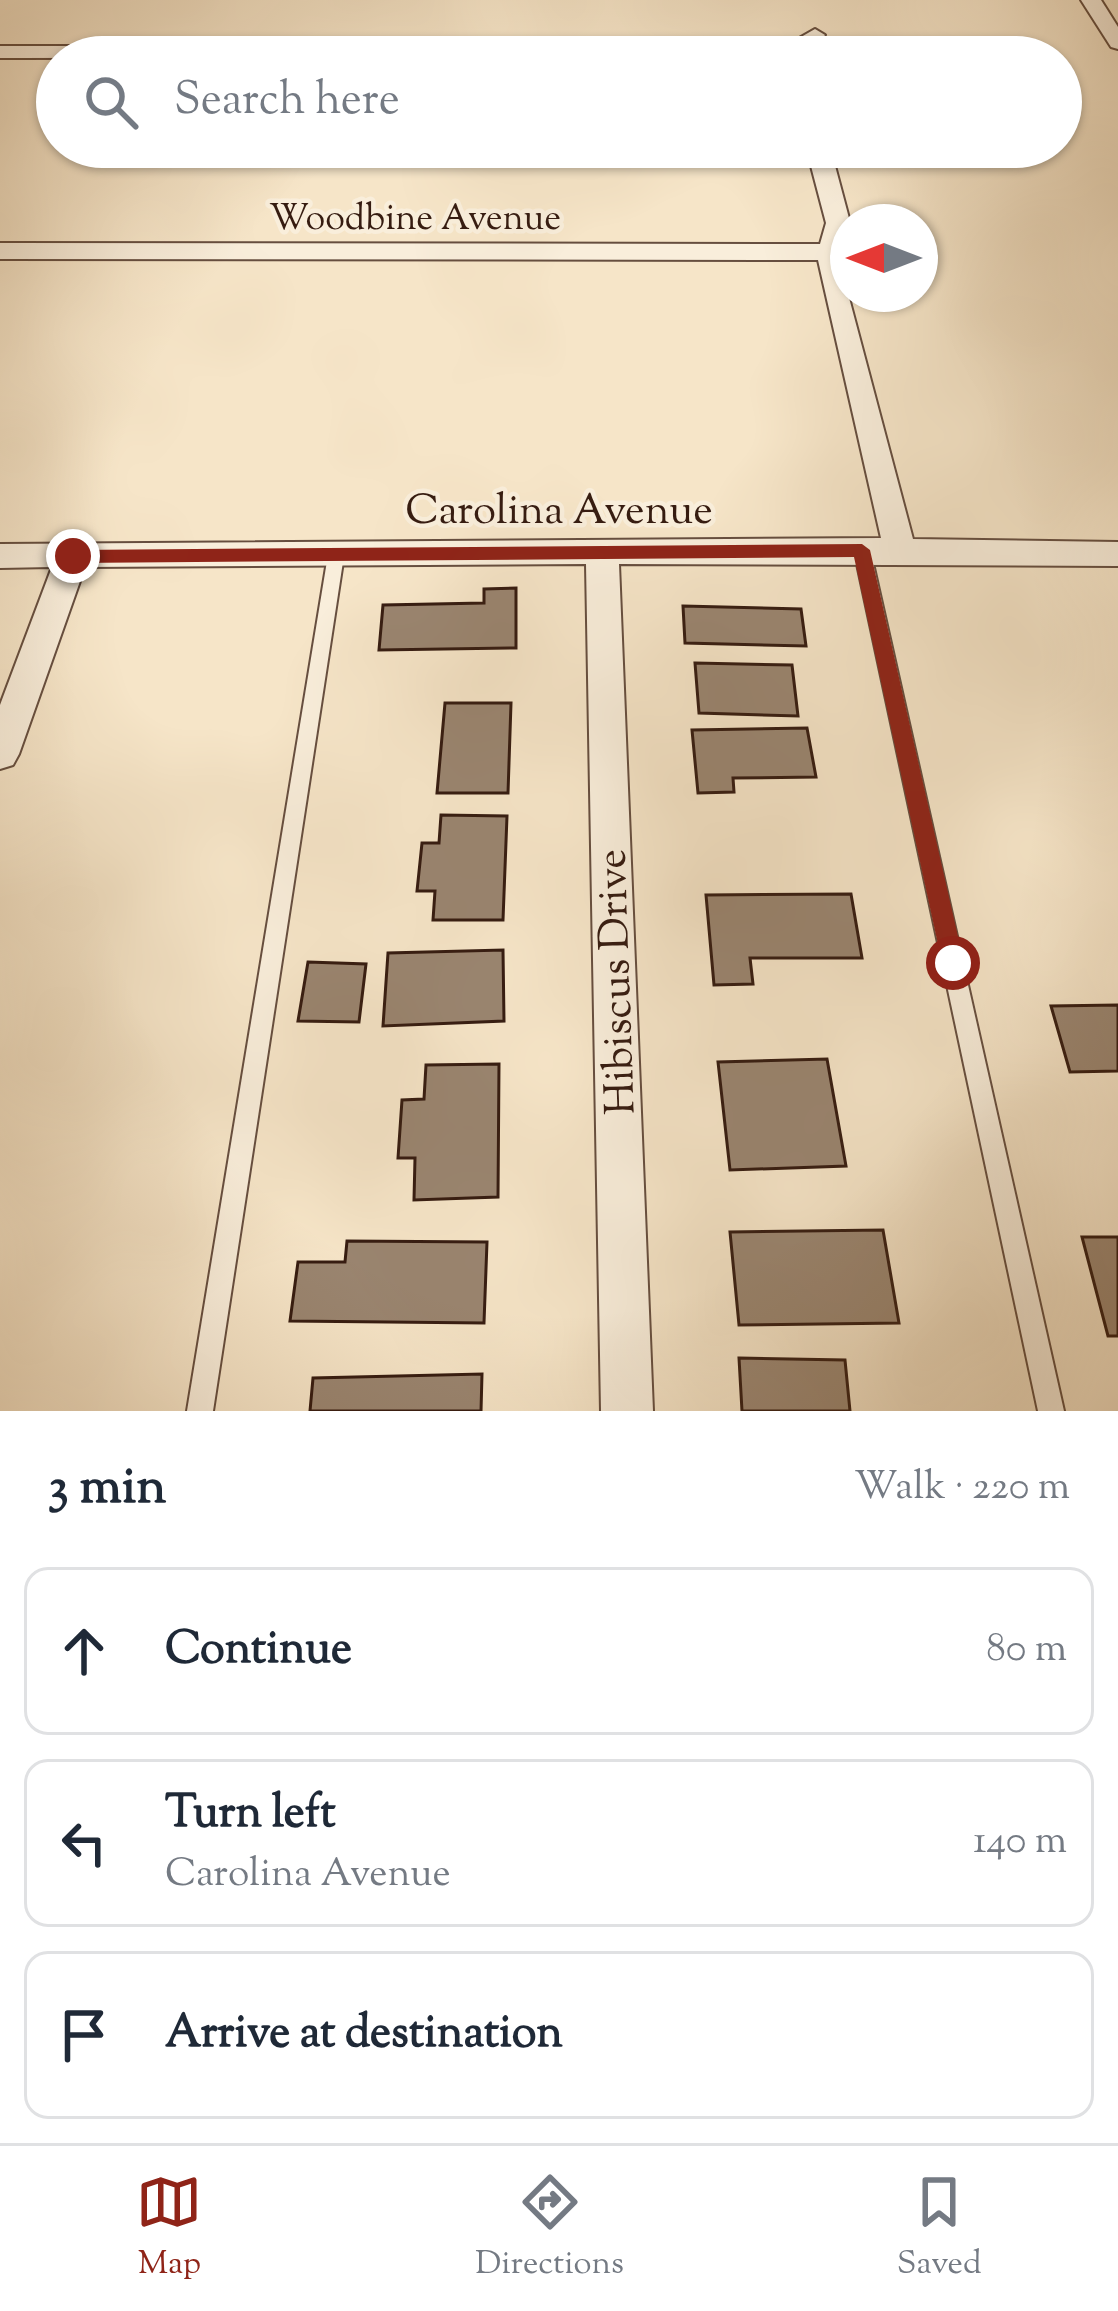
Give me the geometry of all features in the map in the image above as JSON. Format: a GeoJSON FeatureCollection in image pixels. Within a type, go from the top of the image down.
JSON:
{"type":"FeatureCollection","features":[{"type":"Feature","properties":{"kind":"street"},"geometry":{"type":"LineString","coordinates":[[1091,0],[1118,43]]}},
{"type":"Feature","properties":{"kind":"street"},"geometry":{"type":"LineString","coordinates":[[0,52],[36,52]]}},
{"type":"Feature","properties":{"kind":"street"},"geometry":{"type":"LineString","coordinates":[[824,168],[833,204]]}},
{"type":"Feature","properties":{"kind":"street","name":"Woodbine Avenue"},"geometry":{"type":"LineString","coordinates":[[0,251],[830,253]]}},
{"type":"Feature","properties":{"kind":"street"},"geometry":{"type":"LineString","coordinates":[[840,312],[900,550]]}},
{"type":"Feature","properties":{"kind":"street","name":"Carolina Avenue"},"geometry":{"type":"LineString","coordinates":[[0,556],[862,550],[1118,554]]}},
{"type":"Feature","properties":{"kind":"street","name":"Hibiscus Drive"},"geometry":{"type":"LineString","coordinates":[[602,554],[627,1411]]}},
{"type":"Feature","properties":{"kind":"street"},"geometry":{"type":"LineString","coordinates":[[0,754],[73,556]]}},
{"type":"Feature","properties":{"kind":"lane"},"geometry":{"type":"LineString","coordinates":[[862,550],[1051,1411]]}},
{"type":"Feature","properties":{"kind":"lane"},"geometry":{"type":"LineString","coordinates":[[200,1411],[336,555]]}},
{"type":"Feature","properties":{"kind":"building"},"geometry":{"type":"Polygon","coordinates":[[[516,588],[516,648],[379,650],[383,605],[484,603],[484,589],[516,588]]]}},
{"type":"Feature","properties":{"kind":"building"},"geometry":{"type":"Polygon","coordinates":[[[683,606],[801,609],[806,646],[685,643],[683,606]]]}},
{"type":"Feature","properties":{"kind":"building"},"geometry":{"type":"Polygon","coordinates":[[[695,663],[792,665],[798,716],[699,713],[695,663]]]}},
{"type":"Feature","properties":{"kind":"building"},"geometry":{"type":"Polygon","coordinates":[[[445,703],[511,703],[508,793],[437,793],[445,703]]]}},
{"type":"Feature","properties":{"kind":"building"},"geometry":{"type":"Polygon","coordinates":[[[807,728],[816,777],[733,778],[734,792],[698,793],[692,730],[807,728]]]}},
{"type":"Feature","properties":{"kind":"building"},"geometry":{"type":"Polygon","coordinates":[[[441,815],[507,816],[503,920],[433,920],[435,891],[417,891],[422,843],[439,843],[441,815]]]}},
{"type":"Feature","properties":{"kind":"building"},"geometry":{"type":"Polygon","coordinates":[[[851,894],[862,958],[750,958],[753,984],[714,985],[706,895],[851,894]]]}},
{"type":"Feature","properties":{"kind":"building"},"geometry":{"type":"Polygon","coordinates":[[[503,950],[504,1021],[383,1026],[388,953],[503,950]]]}},
{"type":"Feature","properties":{"kind":"building"},"geometry":{"type":"Polygon","coordinates":[[[308,962],[366,964],[359,1022],[298,1021],[308,962]]]}},
{"type":"Feature","properties":{"kind":"building"},"geometry":{"type":"Polygon","coordinates":[[[1118,1005],[1118,1071],[1070,1072],[1051,1006],[1118,1005]]]}},
{"type":"Feature","properties":{"kind":"building"},"geometry":{"type":"Polygon","coordinates":[[[827,1059],[846,1166],[730,1170],[718,1062],[827,1059]]]}},
{"type":"Feature","properties":{"kind":"building"},"geometry":{"type":"Polygon","coordinates":[[[499,1064],[498,1197],[414,1200],[415,1158],[398,1158],[402,1100],[424,1099],[426,1065],[499,1064]]]}},
{"type":"Feature","properties":{"kind":"building"},"geometry":{"type":"Polygon","coordinates":[[[883,1230],[899,1323],[739,1325],[730,1232],[883,1230]]]}},
{"type":"Feature","properties":{"kind":"building"},"geometry":{"type":"Polygon","coordinates":[[[1082,1237],[1118,1237],[1118,1336],[1108,1336],[1082,1237]]]}},
{"type":"Feature","properties":{"kind":"building"},"geometry":{"type":"Polygon","coordinates":[[[347,1241],[487,1242],[484,1323],[290,1321],[298,1262],[345,1262],[347,1241]]]}},
{"type":"Feature","properties":{"kind":"building"},"geometry":{"type":"Polygon","coordinates":[[[739,1358],[845,1360],[850,1411],[742,1411],[739,1358]]]}},
{"type":"Feature","properties":{"kind":"building"},"geometry":{"type":"Polygon","coordinates":[[[482,1374],[481,1411],[310,1411],[313,1378],[482,1374]]]}},
{"type":"Feature","properties":{"kind":"route"},"geometry":{"type":"LineString","coordinates":[[73,556],[862,550],[953,963]]}}]}
